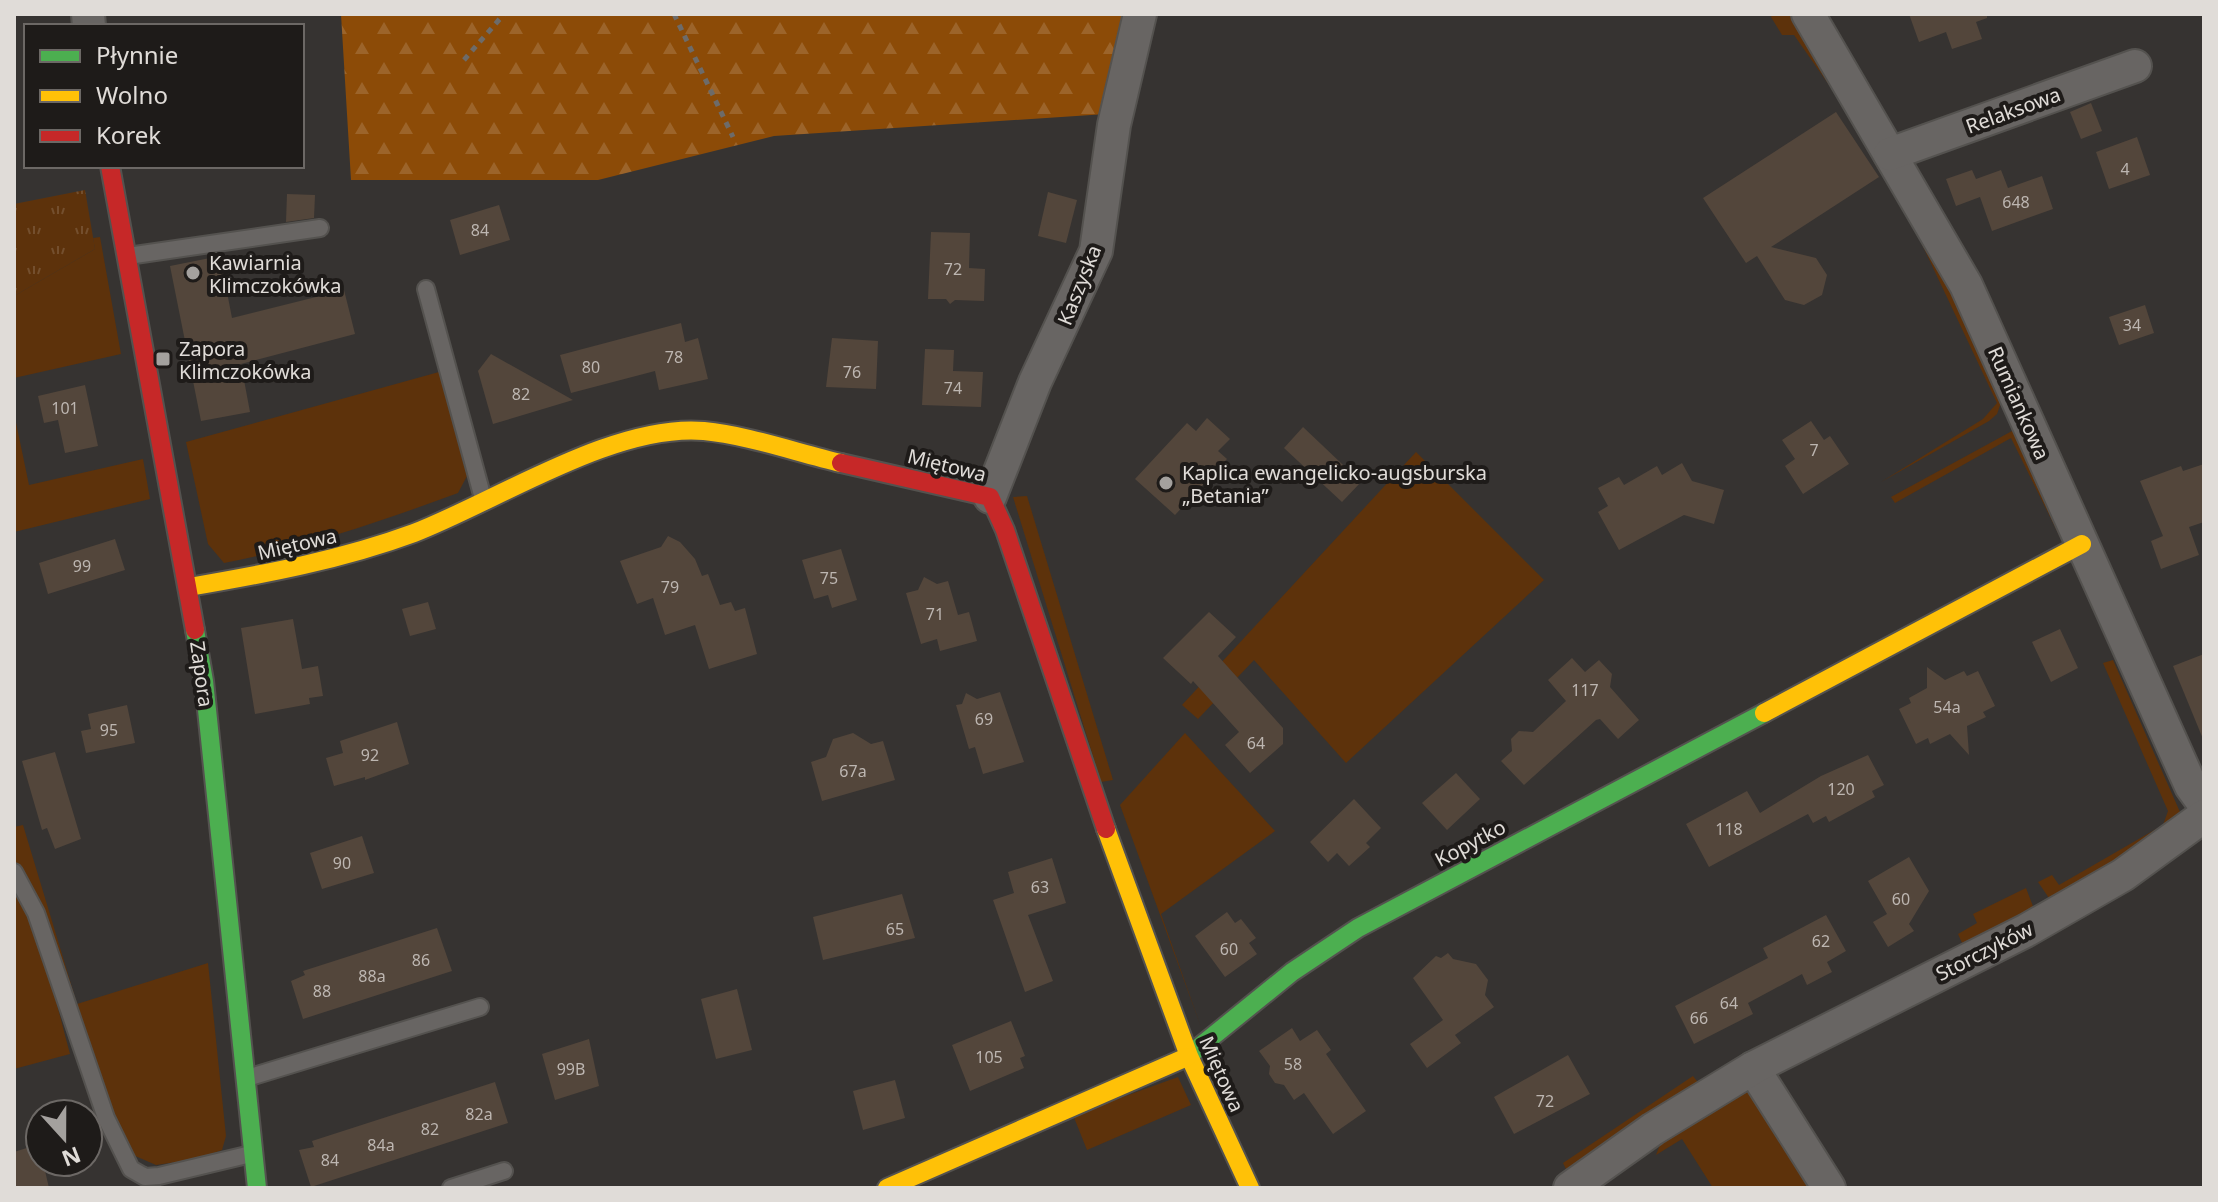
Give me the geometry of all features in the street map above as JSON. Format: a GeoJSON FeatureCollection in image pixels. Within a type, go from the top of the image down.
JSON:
{"type":"FeatureCollection","features":[{"type":"Feature","properties":{"kind":"street","name":"Kaszyska"},"geometry":{"type":"LineString","coordinates":[[990,497],[1035,382],[1096,251],[1114,125],[1140,14]]}},
{"type":"Feature","properties":{"kind":"street","name":"Rumiankowa"},"geometry":{"type":"LineString","coordinates":[[1808,14],[1966,285],[2191,786],[2204,804]]}},
{"type":"Feature","properties":{"kind":"street","name":"Relaksowa"},"geometry":{"type":"LineString","coordinates":[[1890,154],[2135,66]]}},
{"type":"Feature","properties":{"kind":"street","name":"Zapora"},"geometry":{"type":"LineString","coordinates":[[110,168],[189,587],[205,695],[257,1188]]}},
{"type":"Feature","properties":{"kind":"street","name":"Miętowa"},"geometry":{"type":"LineString","coordinates":[[189,587],[272,574],[358,552],[484,504],[608,448],[656,432],[704,431],[990,497],[1005,530],[1072,736],[1189,1056],[1250,1188]]}},
{"type":"Feature","properties":{"kind":"street","name":"Kopytko"},"geometry":{"type":"LineString","coordinates":[[887,1188],[1189,1056],[1292,972],[1358,928],[2082,544]]}},
{"type":"Feature","properties":{"kind":"street","name":"Storczyków"},"geometry":{"type":"LineString","coordinates":[[1570,1188],[1653,1129],[1753,1068],[2027,930],[2123,875],[2204,816]]}},
{"type":"Feature","properties":{"kind":"street"},"geometry":{"type":"LineString","coordinates":[[1753,1068],[1829,1188]]}},
{"type":"Feature","properties":{"kind":"lane"},"geometry":{"type":"LineString","coordinates":[[127,256],[320,228]]}},
{"type":"Feature","properties":{"kind":"lane"},"geometry":{"type":"LineString","coordinates":[[426,289],[484,504]]}},
{"type":"Feature","properties":{"kind":"lane"},"geometry":{"type":"LineString","coordinates":[[14,872],[36,913],[91,1077],[131,1169],[145,1177],[159,1176],[253,1153]]}},
{"type":"Feature","properties":{"kind":"lane"},"geometry":{"type":"LineString","coordinates":[[245,1079],[480,1007]]}},
{"type":"Feature","properties":{"kind":"lane"},"geometry":{"type":"LineString","coordinates":[[451,1188],[504,1171]]}},
{"type":"Feature","properties":{"kind":"path"},"geometry":{"type":"LineString","coordinates":[[464,60],[504,14]]}},
{"type":"Feature","properties":{"kind":"path"},"geometry":{"type":"LineString","coordinates":[[674,14],[733,137]]}},
{"type":"Feature","properties":{"kind":"green space"},"geometry":{"type":"Polygon","coordinates":[[[341,14],[1132,14],[1106,114],[774,136],[598,180],[351,180],[341,14]]]}},
{"type":"Feature","properties":{"kind":"green space"},"geometry":{"type":"Polygon","coordinates":[[[1773,14],[1797,14],[1959,288],[2002,400],[1997,414],[1989,421],[1881,482],[1983,419],[1997,403],[1883,162],[1794,35],[1782,35],[1771,17],[1773,14]]]}},
{"type":"Feature","properties":{"kind":"green space"},"geometry":{"type":"Polygon","coordinates":[[[85,190],[95,249],[14,296],[14,204],[85,190]]]}},
{"type":"Feature","properties":{"kind":"green space"},"geometry":{"type":"Polygon","coordinates":[[[100,237],[121,354],[14,378],[14,296],[95,249],[93,238],[100,237]]]}},
{"type":"Feature","properties":{"kind":"green space"},"geometry":{"type":"Polygon","coordinates":[[[439,372],[467,476],[458,493],[342,533],[224,563],[208,544],[186,442],[439,372]]]}},
{"type":"Feature","properties":{"kind":"green space"},"geometry":{"type":"Polygon","coordinates":[[[14,413],[29,485],[143,459],[150,499],[14,532],[14,413]]]}},
{"type":"Feature","properties":{"kind":"green space"},"geometry":{"type":"Polygon","coordinates":[[[2012,431],[2018,433],[2065,530],[2061,539],[2011,438],[1895,503],[1891,497],[2012,431]]]}},
{"type":"Feature","properties":{"kind":"green space"},"geometry":{"type":"Polygon","coordinates":[[[1416,452],[1544,580],[1346,763],[1254,660],[1198,719],[1182,705],[1416,452]]]}},
{"type":"Feature","properties":{"kind":"green space"},"geometry":{"type":"Polygon","coordinates":[[[1027,496],[1113,780],[1101,782],[1013,497],[1027,496]]]}},
{"type":"Feature","properties":{"kind":"green space"},"geometry":{"type":"Polygon","coordinates":[[[2113,660],[2180,812],[2178,824],[2051,901],[2038,882],[2052,875],[2059,885],[2163,825],[2168,811],[2103,663],[2113,660]]]}},
{"type":"Feature","properties":{"kind":"green space"},"geometry":{"type":"Polygon","coordinates":[[[1185,733],[1275,831],[1161,914],[1201,1027],[1120,805],[1185,733]]]}},
{"type":"Feature","properties":{"kind":"green space"},"geometry":{"type":"Polygon","coordinates":[[[23,825],[77,1004],[208,963],[226,1136],[222,1150],[197,1159],[156,1165],[133,1155],[102,1089],[43,912],[29,880],[14,860],[14,827],[23,825]]]}},
{"type":"Feature","properties":{"kind":"green space"},"geometry":{"type":"Polygon","coordinates":[[[14,888],[41,948],[70,1054],[14,1069],[14,888]]]}},
{"type":"Feature","properties":{"kind":"green space"},"geometry":{"type":"Polygon","coordinates":[[[2026,888],[2034,909],[1963,945],[1958,934],[1977,923],[1973,914],[2026,888]]]}},
{"type":"Feature","properties":{"kind":"green space"},"geometry":{"type":"Polygon","coordinates":[[[1693,1076],[1700,1085],[1566,1169],[1563,1163],[1693,1076]]]}},
{"type":"Feature","properties":{"kind":"green space"},"geometry":{"type":"Polygon","coordinates":[[[1178,1077],[1191,1105],[1087,1150],[1073,1115],[1178,1077]]]}},
{"type":"Feature","properties":{"kind":"green space"},"geometry":{"type":"Polygon","coordinates":[[[1749,1088],[1818,1188],[1713,1188],[1682,1139],[1656,1155],[1663,1137],[1749,1088]]]}},
{"type":"Feature","properties":{"kind":"building"},"geometry":{"type":"Polygon","coordinates":[[[1909,14],[1987,14],[1987,18],[1976,22],[1982,39],[1952,49],[1946,32],[1919,42],[1909,14]]]}},
{"type":"Feature","properties":{"kind":"building"},"geometry":{"type":"Polygon","coordinates":[[[2091,103],[2102,131],[2081,139],[2070,112],[2091,103]]]}},
{"type":"Feature","properties":{"kind":"building"},"geometry":{"type":"Polygon","coordinates":[[[1836,112],[1879,177],[1771,247],[1816,258],[1827,275],[1822,295],[1804,305],[1785,300],[1757,256],[1746,263],[1703,198],[1836,112]]]}},
{"type":"Feature","properties":{"kind":"building"},"geometry":{"type":"Polygon","coordinates":[[[2137,137],[2150,175],[2109,189],[2096,152],[2137,137]]]}},
{"type":"Feature","properties":{"kind":"building"},"geometry":{"type":"Polygon","coordinates":[[[1972,170],[1976,179],[2001,170],[2008,188],[2042,176],[2053,209],[1992,231],[1980,197],[1956,206],[1946,179],[1972,170]]]}},
{"type":"Feature","properties":{"kind":"building"},"geometry":{"type":"Polygon","coordinates":[[[1048,192],[1077,200],[1066,243],[1038,236],[1048,192]]]}},
{"type":"Feature","properties":{"kind":"building"},"geometry":{"type":"Polygon","coordinates":[[[287,194],[315,195],[314,218],[286,222],[287,194]]]}},
{"type":"Feature","properties":{"kind":"building"},"geometry":{"type":"Polygon","coordinates":[[[499,205],[510,240],[460,255],[450,220],[499,205]]]}},
{"type":"Feature","properties":{"kind":"building"},"geometry":{"type":"Polygon","coordinates":[[[931,232],[970,233],[969,268],[985,269],[984,301],[955,300],[950,304],[946,299],[928,299],[931,232]]]}},
{"type":"Feature","properties":{"kind":"building"},"geometry":{"type":"Polygon","coordinates":[[[220,256],[232,318],[344,290],[355,334],[241,364],[250,412],[201,421],[170,266],[220,256]]]}},
{"type":"Feature","properties":{"kind":"building"},"geometry":{"type":"Polygon","coordinates":[[[2145,305],[2154,333],[2119,345],[2109,317],[2145,305]]]}},
{"type":"Feature","properties":{"kind":"building"},"geometry":{"type":"Polygon","coordinates":[[[681,323],[685,342],[698,338],[708,379],[659,390],[655,371],[571,393],[560,355],[681,323]]]}},
{"type":"Feature","properties":{"kind":"building"},"geometry":{"type":"Polygon","coordinates":[[[832,338],[878,341],[876,389],[826,387],[832,338]]]}},
{"type":"Feature","properties":{"kind":"building"},"geometry":{"type":"Polygon","coordinates":[[[925,349],[954,350],[953,371],[983,372],[981,407],[922,405],[925,349]]]}},
{"type":"Feature","properties":{"kind":"building"},"geometry":{"type":"Polygon","coordinates":[[[491,354],[573,400],[493,424],[478,371],[491,354]]]}},
{"type":"Feature","properties":{"kind":"building"},"geometry":{"type":"Polygon","coordinates":[[[85,385],[98,446],[65,453],[58,420],[44,423],[38,396],[85,385]]]}},
{"type":"Feature","properties":{"kind":"building"},"geometry":{"type":"Polygon","coordinates":[[[1207,418],[1230,439],[1218,451],[1227,459],[1175,515],[1135,479],[1187,423],[1196,431],[1207,418]]]}},
{"type":"Feature","properties":{"kind":"building"},"geometry":{"type":"Polygon","coordinates":[[[1811,421],[1824,440],[1830,436],[1849,464],[1803,494],[1785,466],[1795,459],[1782,440],[1811,421]]]}},
{"type":"Feature","properties":{"kind":"building"},"geometry":{"type":"Polygon","coordinates":[[[1303,427],[1361,482],[1342,502],[1284,448],[1303,427]]]}},
{"type":"Feature","properties":{"kind":"building"},"geometry":{"type":"Polygon","coordinates":[[[1682,463],[1692,481],[1724,490],[1714,524],[1684,515],[1619,550],[1598,512],[1608,506],[1598,488],[1619,477],[1624,485],[1657,466],[1662,475],[1682,463]]]}},
{"type":"Feature","properties":{"kind":"building"},"geometry":{"type":"Polygon","coordinates":[[[2204,464],[2204,522],[2189,527],[2199,555],[2161,569],[2151,541],[2163,536],[2140,481],[2181,466],[2183,471],[2204,464]]]}},
{"type":"Feature","properties":{"kind":"building"},"geometry":{"type":"Polygon","coordinates":[[[668,536],[680,542],[695,559],[702,576],[708,574],[720,605],[731,602],[735,611],[745,608],[757,654],[709,669],[695,625],[665,635],[653,598],[637,604],[620,561],[661,547],[668,536]]]}},
{"type":"Feature","properties":{"kind":"building"},"geometry":{"type":"Polygon","coordinates":[[[115,539],[125,570],[48,594],[39,563],[115,539]]]}},
{"type":"Feature","properties":{"kind":"building"},"geometry":{"type":"Polygon","coordinates":[[[841,549],[857,600],[832,608],[828,595],[814,599],[802,560],[841,549]]]}},
{"type":"Feature","properties":{"kind":"building"},"geometry":{"type":"Polygon","coordinates":[[[924,577],[937,584],[948,581],[958,615],[969,612],[977,641],[940,651],[937,639],[921,644],[906,593],[918,590],[924,577]]]}},
{"type":"Feature","properties":{"kind":"building"},"geometry":{"type":"Polygon","coordinates":[[[428,602],[436,629],[410,636],[402,609],[428,602]]]}},
{"type":"Feature","properties":{"kind":"building"},"geometry":{"type":"Polygon","coordinates":[[[1209,612],[1236,637],[1218,656],[1283,728],[1283,744],[1250,773],[1225,745],[1239,732],[1193,681],[1191,684],[1163,658],[1209,612]]]}},
{"type":"Feature","properties":{"kind":"building"},"geometry":{"type":"Polygon","coordinates":[[[293,619],[302,669],[318,666],[323,696],[309,698],[310,704],[255,714],[241,628],[293,619]]]}},
{"type":"Feature","properties":{"kind":"building"},"geometry":{"type":"Polygon","coordinates":[[[2060,629],[2078,668],[2051,682],[2032,642],[2060,629]]]}},
{"type":"Feature","properties":{"kind":"building"},"geometry":{"type":"Polygon","coordinates":[[[2204,654],[2204,739],[2203,739],[2173,666],[2204,654]]]}},
{"type":"Feature","properties":{"kind":"building"},"geometry":{"type":"Polygon","coordinates":[[[1572,658],[1585,672],[1599,660],[1612,674],[1610,687],[1639,720],[1618,739],[1600,719],[1596,720],[1524,785],[1501,761],[1512,751],[1511,739],[1519,731],[1533,732],[1566,701],[1548,680],[1572,658]]]}},
{"type":"Feature","properties":{"kind":"building"},"geometry":{"type":"Polygon","coordinates":[[[1927,667],[1945,680],[1964,671],[1967,676],[1978,671],[1995,706],[1983,712],[1986,717],[1967,726],[1969,755],[1950,734],[1930,744],[1928,738],[1916,744],[1899,709],[1911,703],[1909,698],[1927,688],[1927,667]]]}},
{"type":"Feature","properties":{"kind":"building"},"geometry":{"type":"Polygon","coordinates":[[[1000,692],[1024,762],[983,774],[975,747],[969,749],[956,705],[962,704],[966,693],[977,699],[1000,692]]]}},
{"type":"Feature","properties":{"kind":"building"},"geometry":{"type":"Polygon","coordinates":[[[127,705],[135,743],[86,753],[81,731],[91,729],[88,714],[127,705]]]}},
{"type":"Feature","properties":{"kind":"building"},"geometry":{"type":"Polygon","coordinates":[[[397,722],[409,764],[365,780],[365,777],[334,786],[326,758],[343,753],[340,741],[397,722]]]}},
{"type":"Feature","properties":{"kind":"building"},"geometry":{"type":"Polygon","coordinates":[[[853,733],[871,744],[883,741],[895,780],[822,801],[811,762],[826,757],[833,739],[853,733]]]}},
{"type":"Feature","properties":{"kind":"building"},"geometry":{"type":"Polygon","coordinates":[[[55,752],[81,839],[55,849],[47,828],[42,830],[22,761],[55,752]]]}},
{"type":"Feature","properties":{"kind":"building"},"geometry":{"type":"Polygon","coordinates":[[[1868,755],[1884,785],[1872,791],[1875,797],[1829,822],[1826,816],[1813,823],[1808,814],[1709,867],[1686,824],[1747,791],[1760,813],[1821,776],[1868,755]]]}},
{"type":"Feature","properties":{"kind":"building"},"geometry":{"type":"Polygon","coordinates":[[[1456,773],[1480,799],[1447,830],[1422,803],[1456,773]]]}},
{"type":"Feature","properties":{"kind":"building"},"geometry":{"type":"Polygon","coordinates":[[[1354,799],[1381,828],[1366,843],[1370,847],[1349,866],[1337,853],[1328,862],[1310,842],[1354,799]]]}},
{"type":"Feature","properties":{"kind":"building"},"geometry":{"type":"Polygon","coordinates":[[[362,836],[374,873],[322,889],[310,853],[362,836]]]}},
{"type":"Feature","properties":{"kind":"building"},"geometry":{"type":"Polygon","coordinates":[[[1909,857],[1929,891],[1909,924],[1914,931],[1888,947],[1873,922],[1887,914],[1868,881],[1909,857]]]}},
{"type":"Feature","properties":{"kind":"building"},"geometry":{"type":"Polygon","coordinates":[[[1052,858],[1066,903],[1028,915],[1053,981],[1025,992],[993,900],[1014,893],[1008,872],[1052,858]]]}},
{"type":"Feature","properties":{"kind":"building"},"geometry":{"type":"Polygon","coordinates":[[[902,894],[915,938],[823,960],[813,917],[902,894]]]}},
{"type":"Feature","properties":{"kind":"building"},"geometry":{"type":"Polygon","coordinates":[[[1227,912],[1235,923],[1241,919],[1256,938],[1249,943],[1257,954],[1225,977],[1195,936],[1227,912]]]}},
{"type":"Feature","properties":{"kind":"building"},"geometry":{"type":"Polygon","coordinates":[[[1826,915],[1846,951],[1827,962],[1832,972],[1807,985],[1802,974],[1748,1003],[1753,1014],[1694,1044],[1675,1006],[1768,958],[1763,948],[1826,915]]]}},
{"type":"Feature","properties":{"kind":"building"},"geometry":{"type":"Polygon","coordinates":[[[437,928],[452,971],[303,1019],[291,981],[305,975],[303,971],[437,928]]]}},
{"type":"Feature","properties":{"kind":"building"},"geometry":{"type":"Polygon","coordinates":[[[1448,953],[1453,959],[1476,964],[1488,980],[1485,995],[1494,1007],[1455,1035],[1461,1043],[1427,1068],[1410,1044],[1443,1020],[1413,978],[1436,956],[1441,958],[1448,953]]]}},
{"type":"Feature","properties":{"kind":"building"},"geometry":{"type":"Polygon","coordinates":[[[737,989],[752,1050],[716,1059],[701,999],[737,989]]]}},
{"type":"Feature","properties":{"kind":"building"},"geometry":{"type":"Polygon","coordinates":[[[1011,1021],[1025,1056],[1020,1058],[1024,1068],[970,1091],[952,1045],[1011,1021]]]}},
{"type":"Feature","properties":{"kind":"building"},"geometry":{"type":"Polygon","coordinates":[[[1292,1028],[1300,1041],[1317,1030],[1331,1050],[1326,1054],[1366,1111],[1333,1134],[1304,1093],[1294,1100],[1284,1085],[1275,1083],[1269,1074],[1270,1066],[1259,1051],[1292,1028]]]}},
{"type":"Feature","properties":{"kind":"building"},"geometry":{"type":"Polygon","coordinates":[[[589,1039],[599,1086],[555,1100],[542,1054],[589,1039]]]}},
{"type":"Feature","properties":{"kind":"building"},"geometry":{"type":"Polygon","coordinates":[[[1568,1055],[1590,1094],[1514,1134],[1494,1097],[1568,1055]]]}},
{"type":"Feature","properties":{"kind":"building"},"geometry":{"type":"Polygon","coordinates":[[[895,1080],[905,1118],[863,1130],[853,1091],[895,1080]]]}},
{"type":"Feature","properties":{"kind":"building"},"geometry":{"type":"Polygon","coordinates":[[[495,1082],[508,1123],[311,1187],[299,1150],[314,1147],[312,1141],[495,1082]]]}},
{"type":"Feature","properties":{"kind":"building"},"geometry":{"type":"Polygon","coordinates":[[[24,1149],[24,1178],[47,1178],[49,1188],[14,1188],[14,1152],[24,1149]]]}},
{"type":"Feature","properties":{"kind":"traffic: fast"},"geometry":{"type":"LineString","coordinates":[[195,630],[204,681],[257,1188]]}},
{"type":"Feature","properties":{"kind":"traffic: fast"},"geometry":{"type":"LineString","coordinates":[[1187,1057],[1292,972],[1358,928],[1764,713]]}},
{"type":"Feature","properties":{"kind":"traffic: slow"},"geometry":{"type":"LineString","coordinates":[[189,587],[303,565],[386,543],[447,519],[556,467],[632,439],[669,432],[704,431],[755,440],[841,463]]}},
{"type":"Feature","properties":{"kind":"traffic: slow"},"geometry":{"type":"LineString","coordinates":[[1764,713],[2082,544]]}},
{"type":"Feature","properties":{"kind":"traffic: slow"},"geometry":{"type":"LineString","coordinates":[[1106,829],[1189,1056],[1250,1188]]}},
{"type":"Feature","properties":{"kind":"traffic: slow"},"geometry":{"type":"LineString","coordinates":[[887,1188],[1187,1057]]}},
{"type":"Feature","properties":{"kind":"traffic: jam"},"geometry":{"type":"LineString","coordinates":[[110,168],[195,630]]}},
{"type":"Feature","properties":{"kind":"traffic: jam"},"geometry":{"type":"LineString","coordinates":[[841,463],[990,497],[1005,530],[1106,829]]}},
{"type":"Feature","properties":{"kind":"place","name":"Kawiarnia Klimczokówka"},"geometry":{"type":"Point","coordinates":[193,273]}},
{"type":"Feature","properties":{"kind":"place","name":"Zapora Klimczokówka"},"geometry":{"type":"Point","coordinates":[163,359]}},
{"type":"Feature","properties":{"kind":"place","name":"Kaplica ewangelicko-augsburska „Betania”"},"geometry":{"type":"Point","coordinates":[1166,483]}}]}
